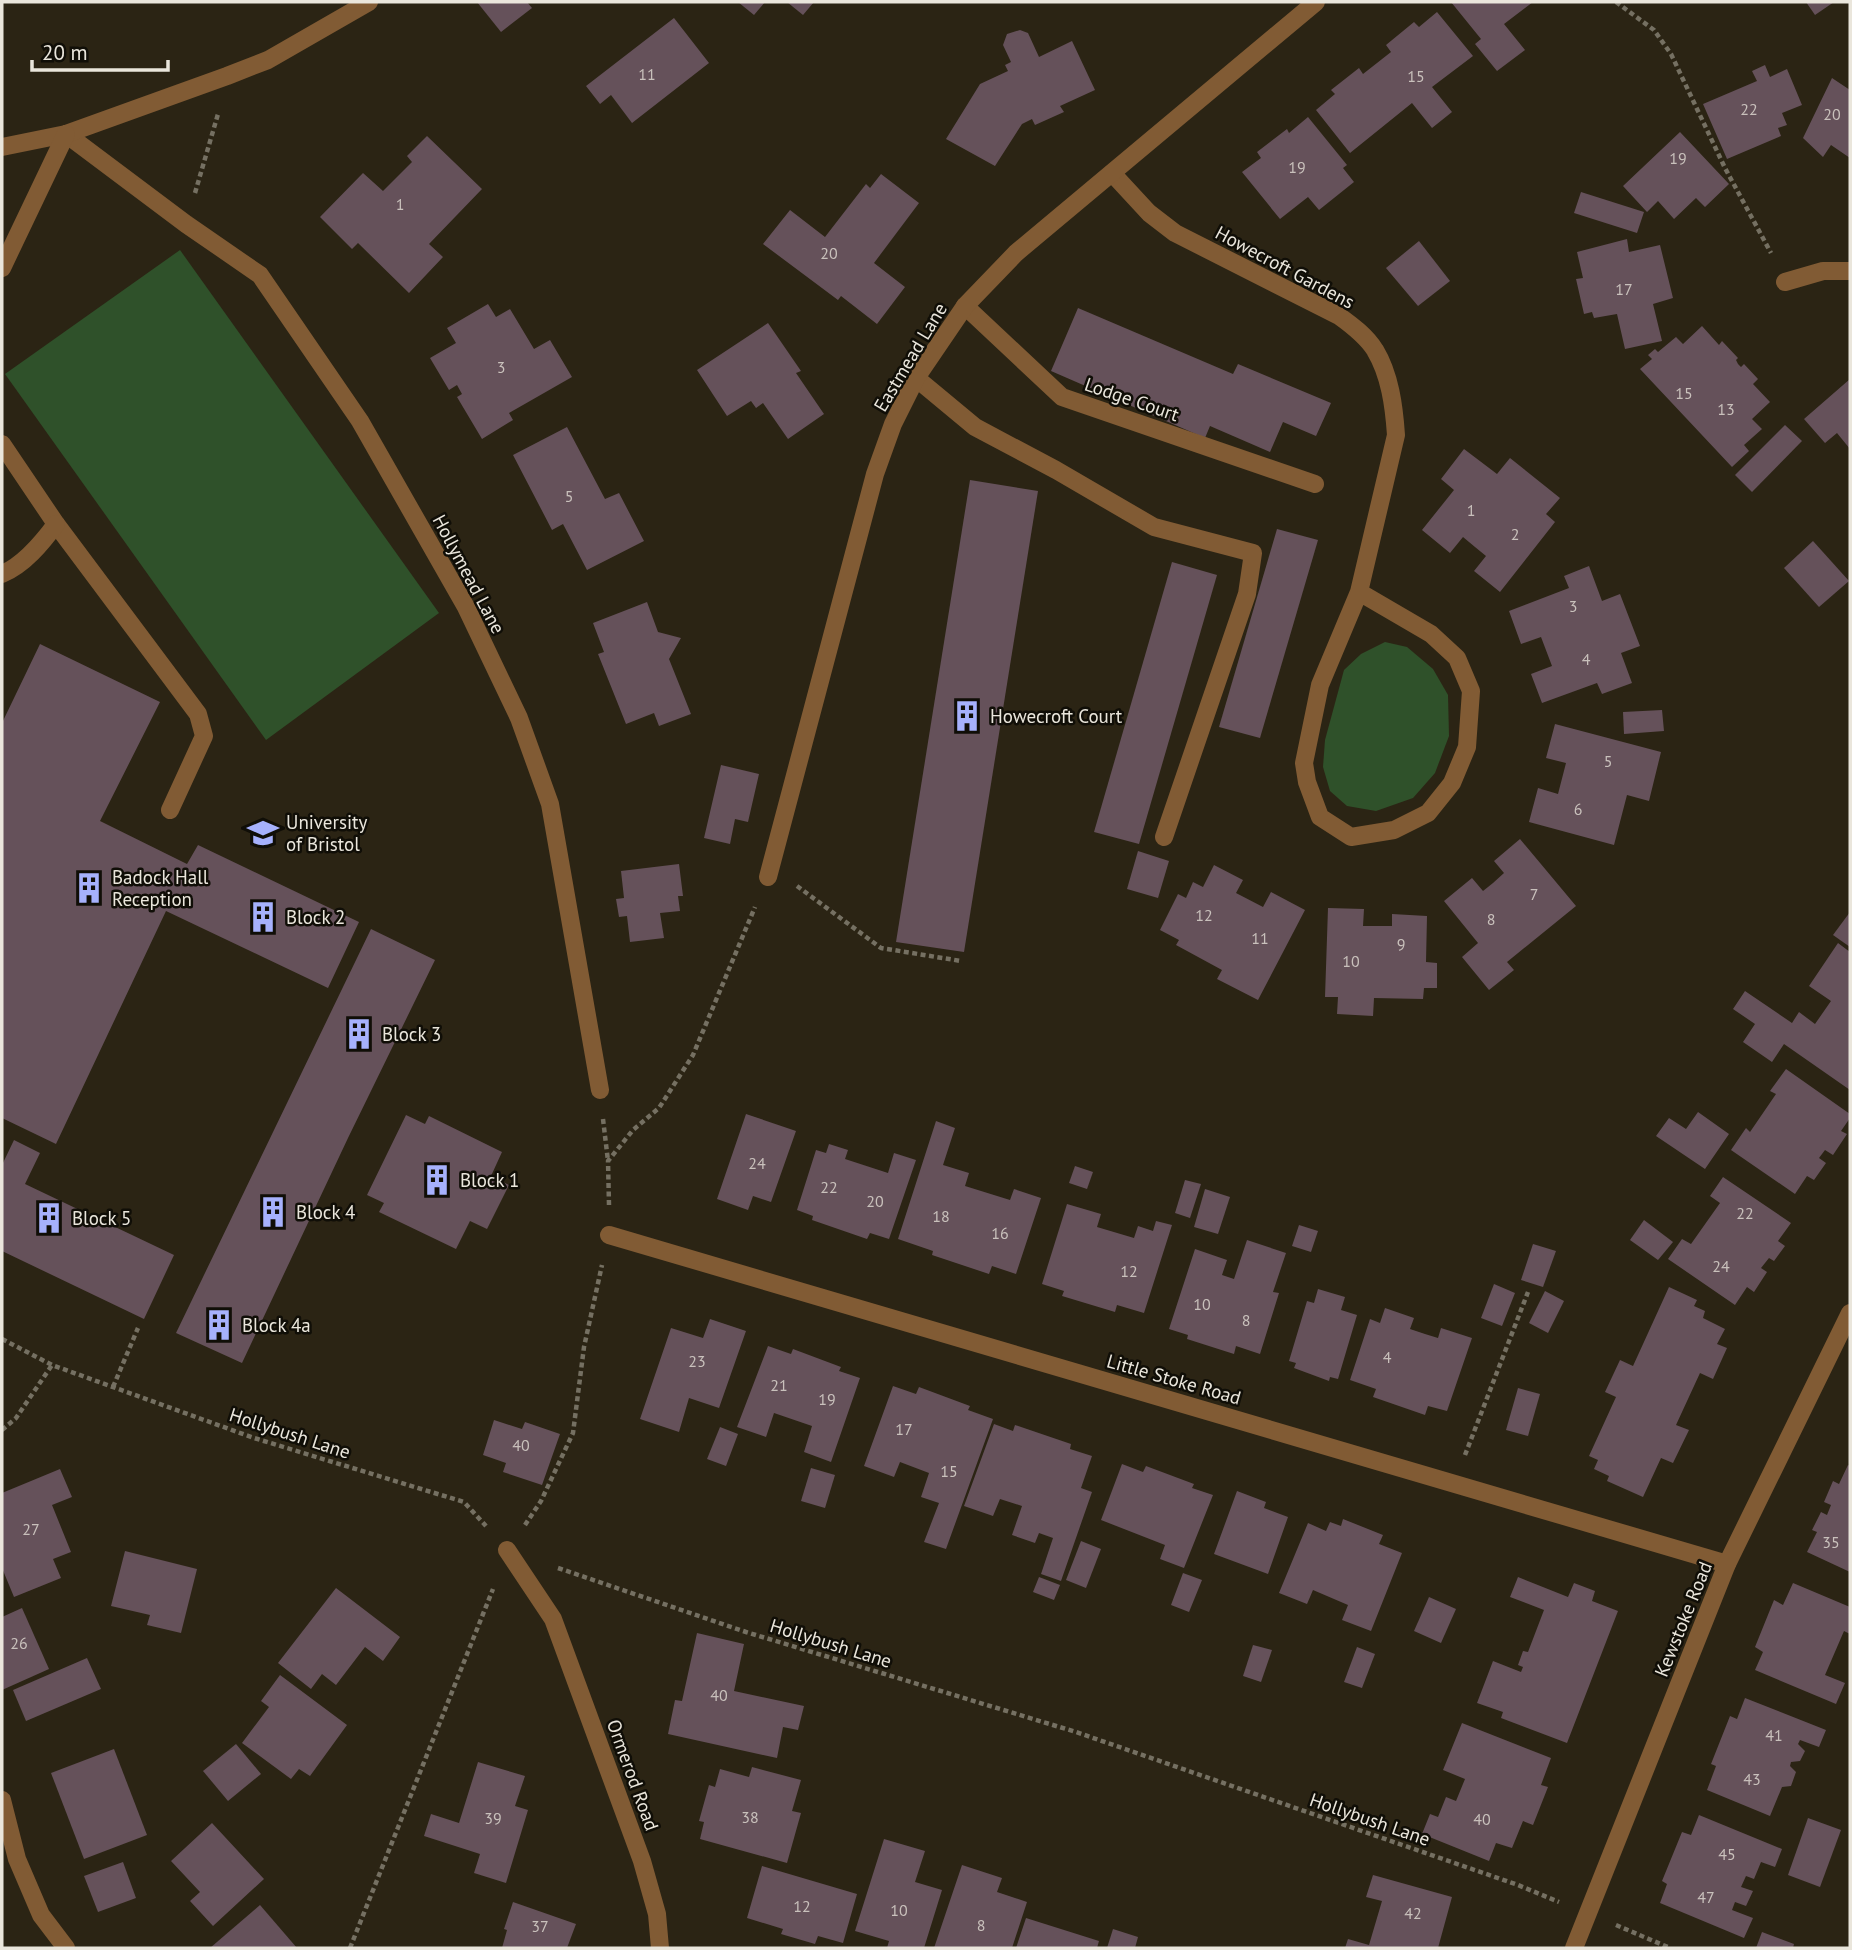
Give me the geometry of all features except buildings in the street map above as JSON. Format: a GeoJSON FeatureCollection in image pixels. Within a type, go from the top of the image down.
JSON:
{"type":"FeatureCollection","features":[{"type":"Feature","properties":{"kind":"street"},"geometry":{"type":"LineString","coordinates":[[2,147],[66,134],[228,76],[268,60],[369,2]]}},
{"type":"Feature","properties":{"kind":"street","name":"Eastmead Lane"},"geometry":{"type":"LineString","coordinates":[[770,872],[876,474],[893,424],[916,379],[965,306],[1016,253],[1316,2]]}},
{"type":"Feature","properties":{"kind":"street"},"geometry":{"type":"LineString","coordinates":[[2,268],[66,134]]}},
{"type":"Feature","properties":{"kind":"street","name":"Hollymead Lane"},"geometry":{"type":"LineString","coordinates":[[66,134],[186,224],[260,275],[360,421],[466,607],[519,718],[550,804],[600,1090]]}},
{"type":"Feature","properties":{"kind":"street","name":"Howecroft Gardens"},"geometry":{"type":"LineString","coordinates":[[1112,173],[1149,213],[1175,233],[1339,316],[1358,330],[1375,350],[1388,382],[1396,435],[1359,592],[1320,685],[1304,764],[1307,782],[1320,817],[1351,836],[1394,830],[1428,813],[1452,783],[1466,747],[1471,691],[1457,658],[1431,634],[1359,592]]}},
{"type":"Feature","properties":{"kind":"street"},"geometry":{"type":"LineString","coordinates":[[1786,282],[1823,271],[1850,271]]}},
{"type":"Feature","properties":{"kind":"street","name":"Lodge Court"},"geometry":{"type":"LineString","coordinates":[[965,306],[1062,397],[1315,484]]}},
{"type":"Feature","properties":{"kind":"street"},"geometry":{"type":"LineString","coordinates":[[916,379],[975,427],[1154,527],[1253,553],[1247,594],[1164,837]]}},
{"type":"Feature","properties":{"kind":"street"},"geometry":{"type":"LineString","coordinates":[[2,444],[55,524],[198,714],[204,736],[170,810]]}},
{"type":"Feature","properties":{"kind":"street"},"geometry":{"type":"LineString","coordinates":[[2,574],[10,571],[40,546],[55,524]]}},
{"type":"Feature","properties":{"kind":"street","name":"Little Stoke Road"},"geometry":{"type":"LineString","coordinates":[[609,1234],[1727,1563]]}},
{"type":"Feature","properties":{"kind":"street","name":"Kewstoke Road"},"geometry":{"type":"LineString","coordinates":[[1574,1948],[1727,1563],[1850,1313]]}},
{"type":"Feature","properties":{"kind":"street","name":"Ormerod Road"},"geometry":{"type":"LineString","coordinates":[[507,1550],[553,1619],[642,1861],[657,1913],[660,1948]]}},
{"type":"Feature","properties":{"kind":"street"},"geometry":{"type":"LineString","coordinates":[[2,1801],[17,1859],[41,1915],[66,1948]]}},
{"type":"Feature","properties":{"kind":"path"},"geometry":{"type":"LineString","coordinates":[[1616,2],[1654,30],[1671,54],[1786,282]]}},
{"type":"Feature","properties":{"kind":"path"},"geometry":{"type":"LineString","coordinates":[[186,224],[228,76]]}},
{"type":"Feature","properties":{"kind":"path"},"geometry":{"type":"LineString","coordinates":[[770,872],[881,948],[961,961]]}},
{"type":"Feature","properties":{"kind":"path"},"geometry":{"type":"LineString","coordinates":[[600,1090],[608,1161]]}},
{"type":"Feature","properties":{"kind":"path"},"geometry":{"type":"LineString","coordinates":[[1454,1484],[1528,1293]]}},
{"type":"Feature","properties":{"kind":"path"},"geometry":{"type":"LineString","coordinates":[[113,1387],[138,1328]]}},
{"type":"Feature","properties":{"kind":"path","name":"Hollybush Lane"},"geometry":{"type":"LineString","coordinates":[[2,1339],[52,1365],[254,1438],[464,1502],[507,1550],[746,1632],[1076,1732],[1518,1885],[1670,1948]]}},
{"type":"Feature","properties":{"kind":"path"},"geometry":{"type":"LineString","coordinates":[[2,1430],[16,1418],[52,1365]]}},
{"type":"Feature","properties":{"kind":"path"},"geometry":{"type":"LineString","coordinates":[[350,1948],[507,1550]]}},
{"type":"Feature","properties":{"kind":"green space"},"geometry":{"type":"Polygon","coordinates":[[[180,250],[439,613],[266,740],[5,374],[180,250]]]}},
{"type":"Feature","properties":{"kind":"green space"},"geometry":{"type":"Polygon","coordinates":[[[1385,642],[1407,647],[1433,669],[1448,695],[1449,736],[1435,773],[1413,798],[1376,811],[1347,806],[1330,791],[1323,767],[1325,740],[1344,670],[1361,654],[1385,642]]]}},
{"type":"Feature","properties":{"kind":"place","name":"Howecroft Court"},"geometry":{"type":"Point","coordinates":[967,716]}},
{"type":"Feature","properties":{"kind":"place","name":"University of Bristol"},"geometry":{"type":"Point","coordinates":[263,833]}},
{"type":"Feature","properties":{"kind":"place","name":"Badock Hall Reception"},"geometry":{"type":"Point","coordinates":[89,888]}},
{"type":"Feature","properties":{"kind":"place","name":"Block 2"},"geometry":{"type":"Point","coordinates":[263,917]}},
{"type":"Feature","properties":{"kind":"place","name":"Block 3"},"geometry":{"type":"Point","coordinates":[359,1034]}},
{"type":"Feature","properties":{"kind":"place","name":"Block 1"},"geometry":{"type":"Point","coordinates":[437,1180]}},
{"type":"Feature","properties":{"kind":"place","name":"Block 4"},"geometry":{"type":"Point","coordinates":[273,1212]}},
{"type":"Feature","properties":{"kind":"place","name":"Block 5"},"geometry":{"type":"Point","coordinates":[49,1218]}},
{"type":"Feature","properties":{"kind":"place","name":"Block 4a"},"geometry":{"type":"Point","coordinates":[219,1325]}}]}
